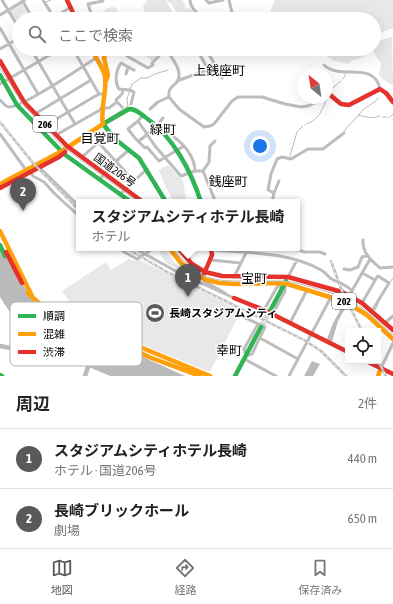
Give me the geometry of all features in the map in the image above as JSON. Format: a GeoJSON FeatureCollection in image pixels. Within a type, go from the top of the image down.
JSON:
{"type":"FeatureCollection","features":[{"type":"Feature","properties":{"kind":"main road"},"geometry":{"type":"LineString","coordinates":[[67,0],[73,12]]}},
{"type":"Feature","properties":{"kind":"main road"},"geometry":{"type":"LineString","coordinates":[[105,56],[104,61],[108,75],[101,94],[100,109],[103,124],[115,139],[140,158],[164,199]]}},
{"type":"Feature","properties":{"kind":"main road"},"geometry":{"type":"LineString","coordinates":[[96,58],[104,73],[105,83]]}},
{"type":"Feature","properties":{"kind":"main road","name":"国道206号"},"geometry":{"type":"LineString","coordinates":[[0,61],[24,102],[67,146],[139,199]]}},
{"type":"Feature","properties":{"kind":"main road","name":"国道206号"},"geometry":{"type":"LineString","coordinates":[[0,75],[2,83],[17,105],[63,152],[127,199]]}},
{"type":"Feature","properties":{"kind":"main road"},"geometry":{"type":"LineString","coordinates":[[333,97],[341,104],[349,105],[380,89],[386,93],[393,102]]}},
{"type":"Feature","properties":{"kind":"main road"},"geometry":{"type":"LineString","coordinates":[[0,184],[39,167],[63,152],[67,146],[130,108],[143,115],[157,126],[175,151],[188,173],[200,199]]}},
{"type":"Feature","properties":{"kind":"main road"},"geometry":{"type":"LineString","coordinates":[[0,188],[63,152]]}},
{"type":"Feature","properties":{"kind":"main road"},"geometry":{"type":"LineString","coordinates":[[0,224],[18,268],[36,302]]}},
{"type":"Feature","properties":{"kind":"main road"},"geometry":{"type":"LineString","coordinates":[[0,238],[28,293]]}},
{"type":"Feature","properties":{"kind":"main road"},"geometry":{"type":"LineString","coordinates":[[0,245],[14,273],[36,302]]}},
{"type":"Feature","properties":{"kind":"main road"},"geometry":{"type":"LineString","coordinates":[[171,251],[187,270],[201,279],[221,284],[284,283]]}},
{"type":"Feature","properties":{"kind":"main road"},"geometry":{"type":"LineString","coordinates":[[181,251],[192,264],[205,272],[222,276],[288,277]]}},
{"type":"Feature","properties":{"kind":"main road"},"geometry":{"type":"LineString","coordinates":[[201,279],[211,260],[211,251]]}},
{"type":"Feature","properties":{"kind":"main road"},"geometry":{"type":"LineString","coordinates":[[269,312],[288,277]]}},
{"type":"Feature","properties":{"kind":"main road","name":"202"},"geometry":{"type":"LineString","coordinates":[[288,277],[342,292],[362,303],[393,330]]}},
{"type":"Feature","properties":{"kind":"main road","name":"202"},"geometry":{"type":"LineString","coordinates":[[284,283],[344,301],[358,308],[393,339]]}},
{"type":"Feature","properties":{"kind":"main road"},"geometry":{"type":"LineString","coordinates":[[234,298],[269,312],[345,351]]}},
{"type":"Feature","properties":{"kind":"main road"},"geometry":{"type":"LineString","coordinates":[[235,376],[260,326]]}},
{"type":"Feature","properties":{"kind":"main road"},"geometry":{"type":"LineString","coordinates":[[142,348],[210,376]]}},
{"type":"Feature","properties":{"kind":"main road"},"geometry":{"type":"LineString","coordinates":[[142,354],[162,363],[200,376]]}},
{"type":"Feature","properties":{"kind":"main road"},"geometry":{"type":"LineString","coordinates":[[372,364],[393,374]]}},
{"type":"Feature","properties":{"kind":"main road"},"geometry":{"type":"LineString","coordinates":[[378,376],[381,368]]}},
{"type":"Feature","properties":{"kind":"street"},"geometry":{"type":"LineString","coordinates":[[2,0],[12,17]]}},
{"type":"Feature","properties":{"kind":"street"},"geometry":{"type":"LineString","coordinates":[[0,15],[23,0],[29,12]]}},
{"type":"Feature","properties":{"kind":"street"},"geometry":{"type":"LineString","coordinates":[[43,0],[50,12]]}},
{"type":"Feature","properties":{"kind":"street"},"geometry":{"type":"LineString","coordinates":[[190,0],[193,9],[197,12]]}},
{"type":"Feature","properties":{"kind":"street"},"geometry":{"type":"LineString","coordinates":[[206,0],[209,4],[223,0]]}},
{"type":"Feature","properties":{"kind":"street"},"geometry":{"type":"LineString","coordinates":[[229,0],[232,12]]}},
{"type":"Feature","properties":{"kind":"street"},"geometry":{"type":"LineString","coordinates":[[91,12],[88,4],[103,2]]}},
{"type":"Feature","properties":{"kind":"street"},"geometry":{"type":"LineString","coordinates":[[63,12],[71,7]]}},
{"type":"Feature","properties":{"kind":"street"},"geometry":{"type":"LineString","coordinates":[[0,28],[12,49]]}},
{"type":"Feature","properties":{"kind":"street"},"geometry":{"type":"LineString","coordinates":[[0,49],[12,42]]}},
{"type":"Feature","properties":{"kind":"street"},"geometry":{"type":"LineString","coordinates":[[16,56],[38,94]]}},
{"type":"Feature","properties":{"kind":"street"},"geometry":{"type":"LineString","coordinates":[[35,56],[75,124]]}},
{"type":"Feature","properties":{"kind":"street"},"geometry":{"type":"LineString","coordinates":[[2,83],[47,56]]}},
{"type":"Feature","properties":{"kind":"street"},"geometry":{"type":"LineString","coordinates":[[46,125],[101,94],[77,56]]}},
{"type":"Feature","properties":{"kind":"street"},"geometry":{"type":"LineString","coordinates":[[127,56],[148,68],[152,67],[152,63],[159,56]]}},
{"type":"Feature","properties":{"kind":"street"},"geometry":{"type":"LineString","coordinates":[[170,56],[178,68],[177,81]]}},
{"type":"Feature","properties":{"kind":"street"},"geometry":{"type":"LineString","coordinates":[[201,56],[208,70]]}},
{"type":"Feature","properties":{"kind":"street"},"geometry":{"type":"LineString","coordinates":[[210,56],[218,75],[222,78]]}},
{"type":"Feature","properties":{"kind":"street"},"geometry":{"type":"LineString","coordinates":[[0,100],[10,108],[24,102],[96,58]]}},
{"type":"Feature","properties":{"kind":"street"},"geometry":{"type":"LineString","coordinates":[[131,104],[134,92],[119,89],[117,86],[117,70],[121,63],[134,70]]}},
{"type":"Feature","properties":{"kind":"street"},"geometry":{"type":"LineString","coordinates":[[324,65],[329,70],[334,72],[363,73],[370,75],[376,79],[380,89]]}},
{"type":"Feature","properties":{"kind":"street"},"geometry":{"type":"LineString","coordinates":[[126,74],[128,67]]}},
{"type":"Feature","properties":{"kind":"street"},"geometry":{"type":"LineString","coordinates":[[212,68],[177,81],[170,89],[169,97],[179,109],[202,126],[205,127],[214,124],[232,100],[238,98],[262,97],[301,107],[312,104]]}},
{"type":"Feature","properties":{"kind":"street"},"geometry":{"type":"LineString","coordinates":[[35,114],[91,80]]}},
{"type":"Feature","properties":{"kind":"street"},"geometry":{"type":"LineString","coordinates":[[56,135],[100,109],[109,108],[117,102],[116,100],[122,94],[123,90]]}},
{"type":"Feature","properties":{"kind":"street"},"geometry":{"type":"LineString","coordinates":[[150,110],[158,102],[169,97]]}},
{"type":"Feature","properties":{"kind":"street"},"geometry":{"type":"LineString","coordinates":[[117,102],[122,107]]}},
{"type":"Feature","properties":{"kind":"street"},"geometry":{"type":"LineString","coordinates":[[143,115],[128,129],[135,138],[145,148],[147,147],[159,161],[184,146]]}},
{"type":"Feature","properties":{"kind":"street"},"geometry":{"type":"LineString","coordinates":[[139,141],[157,126],[163,118]]}},
{"type":"Feature","properties":{"kind":"street"},"geometry":{"type":"LineString","coordinates":[[138,121],[155,146],[181,176],[196,171],[203,171]]}},
{"type":"Feature","properties":{"kind":"street"},"geometry":{"type":"LineString","coordinates":[[82,157],[109,133]]}},
{"type":"Feature","properties":{"kind":"street"},"geometry":{"type":"LineString","coordinates":[[274,193],[268,190],[271,174],[277,159],[294,158],[310,148],[323,149],[344,133]]}},
{"type":"Feature","properties":{"kind":"street"},"geometry":{"type":"LineString","coordinates":[[0,134],[28,171],[33,176],[44,182],[76,213]]}},
{"type":"Feature","properties":{"kind":"street"},"geometry":{"type":"LineString","coordinates":[[174,137],[184,146],[195,164],[196,171]]}},
{"type":"Feature","properties":{"kind":"street"},"geometry":{"type":"LineString","coordinates":[[203,171],[209,162],[210,146],[215,141]]}},
{"type":"Feature","properties":{"kind":"street"},"geometry":{"type":"LineString","coordinates":[[98,142],[133,180]]}},
{"type":"Feature","properties":{"kind":"street"},"geometry":{"type":"LineString","coordinates":[[100,179],[116,161],[129,150]]}},
{"type":"Feature","properties":{"kind":"street"},"geometry":{"type":"LineString","coordinates":[[39,167],[76,203]]}},
{"type":"Feature","properties":{"kind":"street"},"geometry":{"type":"LineString","coordinates":[[120,194],[133,180],[147,169]]}},
{"type":"Feature","properties":{"kind":"street"},"geometry":{"type":"LineString","coordinates":[[203,171],[214,199]]}},
{"type":"Feature","properties":{"kind":"street"},"geometry":{"type":"LineString","coordinates":[[273,199],[279,181]]}},
{"type":"Feature","properties":{"kind":"street"},"geometry":{"type":"LineString","coordinates":[[363,240],[366,256],[380,268],[393,267]]}},
{"type":"Feature","properties":{"kind":"street"},"geometry":{"type":"LineString","coordinates":[[124,251],[137,259],[149,251]]}},
{"type":"Feature","properties":{"kind":"street"},"geometry":{"type":"LineString","coordinates":[[139,251],[181,274],[234,298]]}},
{"type":"Feature","properties":{"kind":"street"},"geometry":{"type":"LineString","coordinates":[[237,251],[296,260],[321,270],[331,278],[342,282],[352,290]]}},
{"type":"Feature","properties":{"kind":"street"},"geometry":{"type":"LineString","coordinates":[[300,251],[320,252],[324,254]]}},
{"type":"Feature","properties":{"kind":"street"},"geometry":{"type":"LineString","coordinates":[[235,276],[246,253]]}},
{"type":"Feature","properties":{"kind":"street"},"geometry":{"type":"LineString","coordinates":[[344,269],[350,270],[358,267],[362,257],[366,256]]}},
{"type":"Feature","properties":{"kind":"street"},"geometry":{"type":"LineString","coordinates":[[349,296],[370,259]]}},
{"type":"Feature","properties":{"kind":"street"},"geometry":{"type":"LineString","coordinates":[[211,260],[241,263]]}},
{"type":"Feature","properties":{"kind":"street"},"geometry":{"type":"LineString","coordinates":[[288,277],[296,260]]}},
{"type":"Feature","properties":{"kind":"street"},"geometry":{"type":"LineString","coordinates":[[364,274],[375,280]]}},
{"type":"Feature","properties":{"kind":"street"},"geometry":{"type":"LineString","coordinates":[[362,303],[378,276],[389,283],[372,311]]}},
{"type":"Feature","properties":{"kind":"street"},"geometry":{"type":"LineString","coordinates":[[201,279],[234,298]]}},
{"type":"Feature","properties":{"kind":"street"},"geometry":{"type":"LineString","coordinates":[[290,323],[307,290]]}},
{"type":"Feature","properties":{"kind":"street"},"geometry":{"type":"LineString","coordinates":[[289,376],[331,297]]}},
{"type":"Feature","properties":{"kind":"street"},"geometry":{"type":"LineString","coordinates":[[241,316],[260,326],[266,327],[252,354],[245,357]]}},
{"type":"Feature","properties":{"kind":"street"},"geometry":{"type":"LineString","coordinates":[[385,323],[393,316]]}},
{"type":"Feature","properties":{"kind":"street"},"geometry":{"type":"LineString","coordinates":[[260,338],[298,359]]}},
{"type":"Feature","properties":{"kind":"street"},"geometry":{"type":"LineString","coordinates":[[381,368],[393,344]]}},
{"type":"Feature","properties":{"kind":"street"},"geometry":{"type":"LineString","coordinates":[[245,357],[276,376]]}},
{"type":"Feature","properties":{"kind":"shaded area"},"geometry":{"type":"Polygon","coordinates":[[[147,0],[166,0],[172,12],[144,12],[143,7],[147,0]]]}},
{"type":"Feature","properties":{"kind":"shaded area"},"geometry":{"type":"Polygon","coordinates":[[[167,0],[182,0],[185,4],[185,9],[189,8],[194,12],[176,12],[171,3],[167,0]]]}},
{"type":"Feature","properties":{"kind":"shaded area"},"geometry":{"type":"Polygon","coordinates":[[[275,0],[393,0],[393,28],[381,33],[381,12],[270,12],[275,0]]]}},
{"type":"Feature","properties":{"kind":"shaded area"},"geometry":{"type":"Polygon","coordinates":[[[22,3],[26,11],[12,12],[12,13],[10,10],[22,3]]]}},
{"type":"Feature","properties":{"kind":"shaded area"},"geometry":{"type":"Polygon","coordinates":[[[114,7],[118,10],[117,12],[102,12],[108,8],[114,7]]]}},
{"type":"Feature","properties":{"kind":"shaded area"},"geometry":{"type":"Polygon","coordinates":[[[392,37],[392,85],[381,78],[379,74],[381,64],[376,56],[381,56],[381,40],[392,37]]]}},
{"type":"Feature","properties":{"kind":"shaded area"},"geometry":{"type":"Polygon","coordinates":[[[146,56],[157,56],[152,61],[146,56]]]}},
{"type":"Feature","properties":{"kind":"shaded area"},"geometry":{"type":"Polygon","coordinates":[[[327,56],[363,56],[351,61],[348,64],[333,60],[327,56]]]}},
{"type":"Feature","properties":{"kind":"shaded area"},"geometry":{"type":"Polygon","coordinates":[[[168,165],[183,181],[186,199],[172,199],[159,170],[168,165]]]}},
{"type":"Feature","properties":{"kind":"shaded area"},"geometry":{"type":"Polygon","coordinates":[[[0,246],[18,278],[36,302],[10,302],[10,313],[0,297],[0,246]]]}},
{"type":"Feature","properties":{"kind":"shaded area"},"geometry":{"type":"Polygon","coordinates":[[[159,251],[167,251],[174,262],[181,268],[179,270],[165,262],[159,251]]]}},
{"type":"Feature","properties":{"kind":"shaded area","name":"長崎スタジアムシティ"},"geometry":{"type":"Polygon","coordinates":[[[128,258],[133,261],[138,259],[241,311],[210,372],[142,345],[142,302],[70,302],[62,291],[106,262],[111,270],[128,258]]]}},
{"type":"Feature","properties":{"kind":"shaded area"},"geometry":{"type":"Polygon","coordinates":[[[343,305],[346,307],[338,321],[332,342],[327,339],[333,323],[343,305]]]}},
{"type":"Feature","properties":{"kind":"shaded area"},"geometry":{"type":"Polygon","coordinates":[[[142,356],[185,376],[110,376],[87,366],[142,366],[142,356]]]}},
{"type":"Feature","properties":{"kind":"shaded area"},"geometry":{"type":"Polygon","coordinates":[[[312,361],[320,364],[313,376],[304,376],[312,361]]]}},
{"type":"Feature","properties":{"kind":"waterway"},"geometry":{"type":"LineString","coordinates":[[46,2],[51,0]]}},
{"type":"Feature","properties":{"kind":"waterway"},"geometry":{"type":"LineString","coordinates":[[108,119],[128,106],[127,99],[132,84],[141,78],[147,78],[168,70]]}},
{"type":"Feature","properties":{"kind":"waterway"},"geometry":{"type":"LineString","coordinates":[[343,79],[346,74]]}},
{"type":"Feature","properties":{"kind":"waterway"},"geometry":{"type":"LineString","coordinates":[[333,88],[341,81]]}},
{"type":"Feature","properties":{"kind":"waterway"},"geometry":{"type":"LineString","coordinates":[[344,131],[364,109],[378,98]]}},
{"type":"Feature","properties":{"kind":"waterway"},"geometry":{"type":"LineString","coordinates":[[305,125],[317,117],[325,104]]}},
{"type":"Feature","properties":{"kind":"waterway"},"geometry":{"type":"LineString","coordinates":[[389,118],[393,114]]}},
{"type":"Feature","properties":{"kind":"waterway"},"geometry":{"type":"LineString","coordinates":[[358,115],[372,118],[380,116]]}},
{"type":"Feature","properties":{"kind":"waterway"},"geometry":{"type":"LineString","coordinates":[[290,156],[297,132],[303,126]]}},
{"type":"Feature","properties":{"kind":"waterway"},"geometry":{"type":"LineString","coordinates":[[390,282],[393,278]]}},
{"type":"Feature","properties":{"kind":"waterway"},"geometry":{"type":"LineString","coordinates":[[375,310],[378,304]]}},
{"type":"Feature","properties":{"kind":"waterway"},"geometry":{"type":"LineString","coordinates":[[0,346],[10,348]]}},
{"type":"Feature","properties":{"kind":"waterway"},"geometry":{"type":"LineString","coordinates":[[85,376],[88,367]]}},
{"type":"Feature","properties":{"kind":"tunnel"},"geometry":{"type":"LineString","coordinates":[[261,327],[270,311]]}},
{"type":"Feature","properties":{"kind":"tram line"},"geometry":{"type":"LineString","coordinates":[[0,68],[24,106],[62,146],[134,199]]}},
{"type":"Feature","properties":{"kind":"tram line"},"geometry":{"type":"LineString","coordinates":[[175,251],[183,261],[204,276],[226,281],[292,282],[340,296],[353,302],[369,313],[393,335]]}},
{"type":"Feature","properties":{"kind":"railway"},"geometry":{"type":"LineString","coordinates":[[0,122],[33,163],[76,207]]}},
{"type":"Feature","properties":{"kind":"railway"},"geometry":{"type":"LineString","coordinates":[[131,251],[167,272],[304,340],[321,351],[346,376]]}},
{"type":"Feature","properties":{"kind":"railway"},"geometry":{"type":"LineString","coordinates":[[331,261],[342,291],[360,328]]}},
{"type":"Feature","properties":{"kind":"railway"},"geometry":{"type":"LineString","coordinates":[[380,364],[386,376]]}},
{"type":"Feature","properties":{"kind":"traffic: fast"},"geometry":{"type":"LineString","coordinates":[[0,75],[17,105],[64,154],[127,199]]}},
{"type":"Feature","properties":{"kind":"traffic: fast"},"geometry":{"type":"LineString","coordinates":[[164,199],[139,158],[115,139],[103,124],[129,109],[138,112],[155,125],[180,155],[192,178],[200,199]]}},
{"type":"Feature","properties":{"kind":"traffic: fast"},"geometry":{"type":"LineString","coordinates":[[0,245],[5,256]]}},
{"type":"Feature","properties":{"kind":"traffic: fast"},"geometry":{"type":"LineString","coordinates":[[270,311],[286,281]]}},
{"type":"Feature","properties":{"kind":"traffic: fast"},"geometry":{"type":"LineString","coordinates":[[235,376],[261,327]]}},
{"type":"Feature","properties":{"kind":"traffic: slow"},"geometry":{"type":"LineString","coordinates":[[0,184],[62,151],[103,124],[102,112],[105,77],[95,56]]}},
{"type":"Feature","properties":{"kind":"traffic: slow"},"geometry":{"type":"LineString","coordinates":[[105,56],[108,75],[106,81]]}},
{"type":"Feature","properties":{"kind":"traffic: slow"},"geometry":{"type":"LineString","coordinates":[[0,231],[32,296]]}},
{"type":"Feature","properties":{"kind":"traffic: slow"},"geometry":{"type":"LineString","coordinates":[[171,251],[181,263],[194,274],[207,280],[235,284],[284,283],[346,302],[367,315],[393,339]]}},
{"type":"Feature","properties":{"kind":"traffic: slow"},"geometry":{"type":"LineString","coordinates":[[28,293],[38,302]]}},
{"type":"Feature","properties":{"kind":"traffic: slow"},"geometry":{"type":"LineString","coordinates":[[142,348],[210,376]]}},
{"type":"Feature","properties":{"kind":"traffic: slow"},"geometry":{"type":"LineString","coordinates":[[142,354],[200,376]]}},
{"type":"Feature","properties":{"kind":"traffic: slow"},"geometry":{"type":"LineString","coordinates":[[378,376],[381,368]]}},
{"type":"Feature","properties":{"kind":"traffic: jam"},"geometry":{"type":"LineString","coordinates":[[67,0],[73,12]]}},
{"type":"Feature","properties":{"kind":"traffic: jam"},"geometry":{"type":"LineString","coordinates":[[0,61],[24,102],[67,146],[139,199]]}},
{"type":"Feature","properties":{"kind":"traffic: jam"},"geometry":{"type":"LineString","coordinates":[[333,97],[341,104],[349,105],[380,89],[386,93],[393,102]]}},
{"type":"Feature","properties":{"kind":"traffic: jam"},"geometry":{"type":"LineString","coordinates":[[0,188],[59,157],[65,152]]}},
{"type":"Feature","properties":{"kind":"traffic: jam"},"geometry":{"type":"LineString","coordinates":[[181,251],[192,264],[205,272],[222,276],[288,277],[342,292],[362,303],[393,330]]}},
{"type":"Feature","properties":{"kind":"traffic: jam"},"geometry":{"type":"LineString","coordinates":[[204,274],[212,255],[211,251]]}},
{"type":"Feature","properties":{"kind":"traffic: jam"},"geometry":{"type":"LineString","coordinates":[[6,252],[22,283]]}},
{"type":"Feature","properties":{"kind":"traffic: jam"},"geometry":{"type":"LineString","coordinates":[[234,298],[264,310],[345,350]]}},
{"type":"Feature","properties":{"kind":"traffic: jam"},"geometry":{"type":"LineString","coordinates":[[372,364],[393,374]]}},
{"type":"Feature","properties":{"kind":"place","name":"長崎ブリックホール"},"geometry":{"type":"Point","coordinates":[23,211]}},
{"type":"Feature","properties":{"kind":"place","name":"スタジアムシティホテル長崎"},"geometry":{"type":"Point","coordinates":[188,297]}},
{"type":"Feature","properties":{"kind":"place","name":"長崎スタジアムシティ"},"geometry":{"type":"Point","coordinates":[155,313]}},
{"type":"Feature","properties":{"kind":"district","name":"上銭座町"},"geometry":{"type":"Point","coordinates":[219,70]}},
{"type":"Feature","properties":{"kind":"district","name":"緑町"},"geometry":{"type":"Point","coordinates":[163,129]}},
{"type":"Feature","properties":{"kind":"district","name":"目覚町"},"geometry":{"type":"Point","coordinates":[100,138]}},
{"type":"Feature","properties":{"kind":"district","name":"銭座町"},"geometry":{"type":"Point","coordinates":[228,181]}},
{"type":"Feature","properties":{"kind":"district","name":"宝町"},"geometry":{"type":"Point","coordinates":[254,278]}},
{"type":"Feature","properties":{"kind":"district","name":"幸町"},"geometry":{"type":"Point","coordinates":[229,350]}}]}
